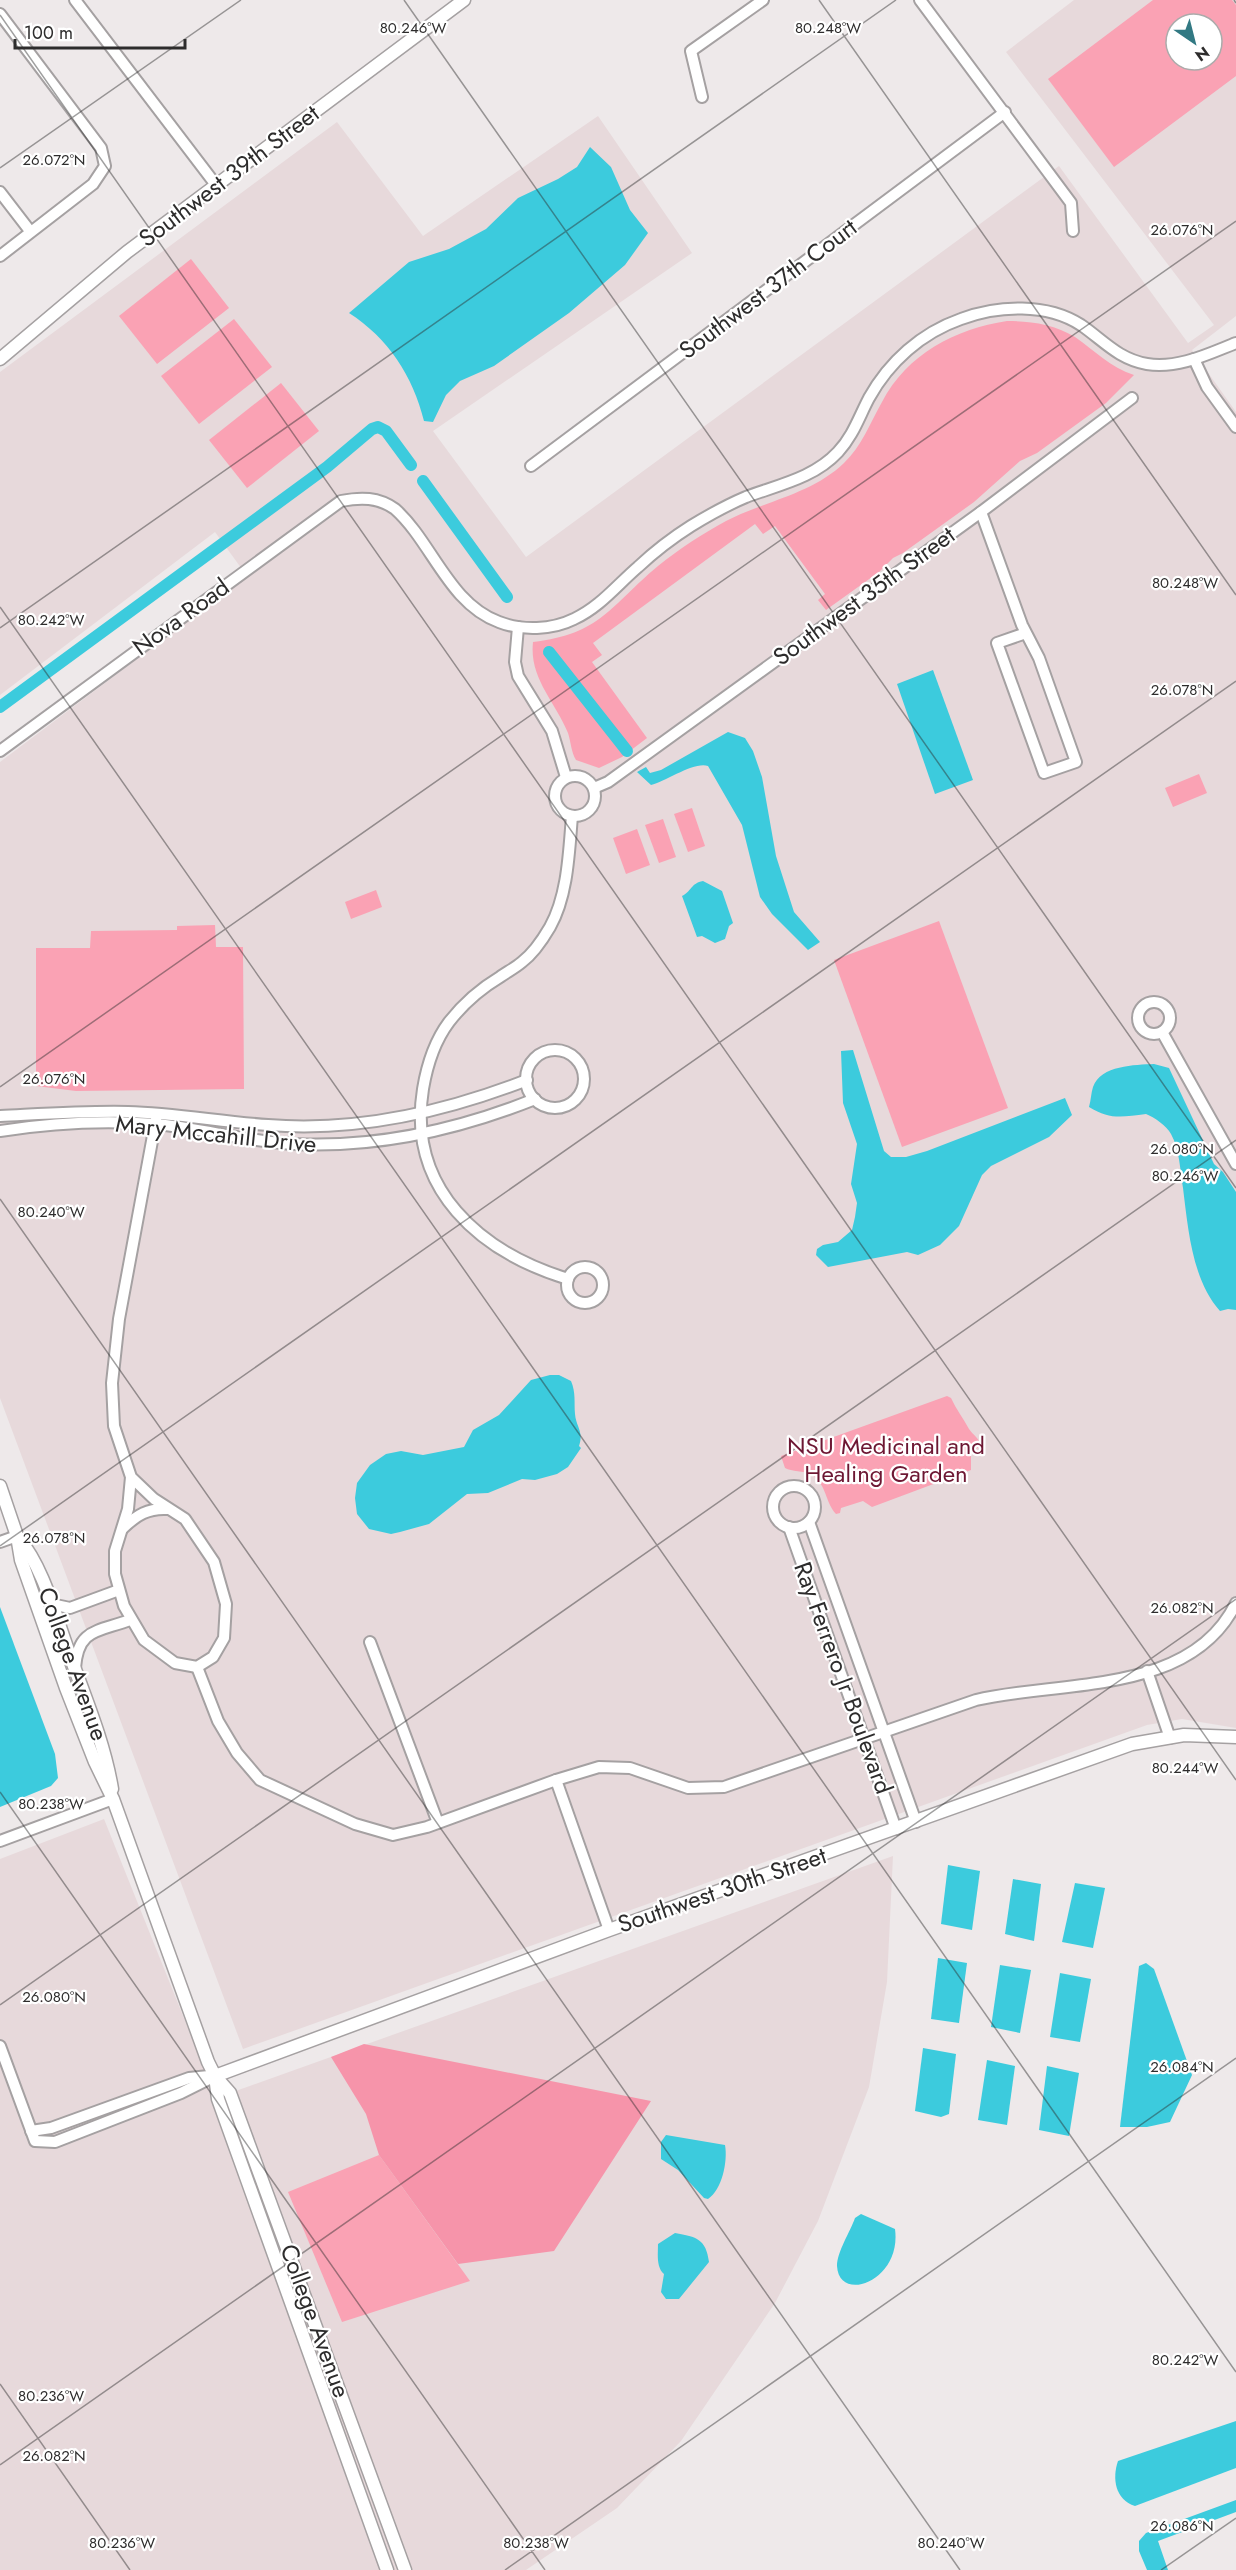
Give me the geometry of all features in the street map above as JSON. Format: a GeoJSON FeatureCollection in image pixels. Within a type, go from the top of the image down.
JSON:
{"type":"FeatureCollection","features":[{"type":"Feature","properties":{"kind":"street"},"geometry":{"type":"LineString","coordinates":[[75,0],[216,185]]}},
{"type":"Feature","properties":{"kind":"street","name":"Southwest 39th Street"},"geometry":{"type":"LineString","coordinates":[[0,359],[127,252],[464,0]]}},
{"type":"Feature","properties":{"kind":"street"},"geometry":{"type":"LineString","coordinates":[[702,97],[692,51],[763,0]]}},
{"type":"Feature","properties":{"kind":"street"},"geometry":{"type":"LineString","coordinates":[[920,0],[1071,203],[1073,231]]}},
{"type":"Feature","properties":{"kind":"street"},"geometry":{"type":"LineString","coordinates":[[0,14],[101,148],[105,166],[93,184],[0,256]]}},
{"type":"Feature","properties":{"kind":"street","name":"Southwest 37th Court"},"geometry":{"type":"LineString","coordinates":[[531,466],[1005,112]]}},
{"type":"Feature","properties":{"kind":"street"},"geometry":{"type":"LineString","coordinates":[[0,192],[30,231]]}},
{"type":"Feature","properties":{"kind":"street"},"geometry":{"type":"LineString","coordinates":[[566,777],[552,731],[519,676],[515,662],[518,627],[556,626],[573,620],[603,600],[639,566],[689,527],[744,498],[802,477],[822,466],[852,435],[868,400],[892,366],[923,338],[959,319],[1000,309],[1041,311],[1061,315],[1080,324],[1128,360],[1149,364],[1177,364],[1236,343]]}},
{"type":"Feature","properties":{"kind":"street"},"geometry":{"type":"LineString","coordinates":[[1210,353],[1236,335]]}},
{"type":"Feature","properties":{"kind":"street"},"geometry":{"type":"LineString","coordinates":[[1194,359],[1208,387],[1236,427]]}},
{"type":"Feature","properties":{"kind":"street","name":"Southwest 35th Street"},"geometry":{"type":"LineString","coordinates":[[594,788],[608,782],[981,512],[1132,398]]}},
{"type":"Feature","properties":{"kind":"street","name":"Nova Road"},"geometry":{"type":"LineString","coordinates":[[0,751],[332,506],[350,499],[367,498],[388,504],[401,514],[473,607],[494,620],[518,627]]}},
{"type":"Feature","properties":{"kind":"street"},"geometry":{"type":"LineString","coordinates":[[981,512],[1026,633],[1040,658],[1076,762],[1044,773],[997,643],[1026,633]]}},
{"type":"Feature","properties":{"kind":"street"},"geometry":{"type":"LineString","coordinates":[[579,776],[594,788],[595,795],[591,808],[585,813],[572,816],[560,810],[554,799],[557,786],[566,777],[579,776]]}},
{"type":"Feature","properties":{"kind":"street"},"geometry":{"type":"LineString","coordinates":[[568,1279],[504,1253],[462,1218],[438,1185],[430,1165],[422,1133],[420,1113],[431,1056],[446,1028],[475,994],[525,961],[551,926],[564,883],[572,816]]}},
{"type":"Feature","properties":{"kind":"street"},"geometry":{"type":"LineString","coordinates":[[1162,1032],[1236,1164]]}},
{"type":"Feature","properties":{"kind":"street"},"geometry":{"type":"LineString","coordinates":[[553,1050],[570,1054],[582,1067],[584,1076],[580,1093],[568,1105],[550,1107],[535,1099],[527,1080],[531,1063],[545,1052],[553,1050]]}},
{"type":"Feature","properties":{"kind":"street","name":"Mary Mccahill Drive"},"geometry":{"type":"LineString","coordinates":[[0,1131],[75,1123],[156,1119],[281,1126],[348,1124],[420,1113],[475,1098],[527,1080]]}},
{"type":"Feature","properties":{"kind":"street","name":"Mary Mccahill Drive"},"geometry":{"type":"LineString","coordinates":[[0,1116],[116,1112],[268,1142],[297,1144],[367,1142],[422,1133],[492,1115],[535,1099]]}},
{"type":"Feature","properties":{"kind":"street"},"geometry":{"type":"LineString","coordinates":[[131,1477],[168,1509],[185,1519],[213,1562],[226,1604],[224,1638],[213,1657],[197,1667],[175,1663],[144,1640],[130,1620],[119,1590],[114,1559],[128,1509],[131,1477],[114,1426],[112,1383],[119,1319],[156,1119]]}},
{"type":"Feature","properties":{"kind":"street","name":"College Avenue"},"geometry":{"type":"LineString","coordinates":[[0,1486],[18,1536],[21,1560],[66,1688],[95,1762],[113,1799],[208,2062],[215,2076],[230,2093],[405,2570]]}},
{"type":"Feature","properties":{"kind":"street"},"geometry":{"type":"LineString","coordinates":[[800,1486],[812,1495],[815,1509],[809,1522],[803,1526],[789,1527],[778,1521],[773,1509],[776,1496],[786,1487],[800,1486]]}},
{"type":"Feature","properties":{"kind":"street"},"geometry":{"type":"LineString","coordinates":[[122,1528],[141,1514],[158,1509],[168,1509]]}},
{"type":"Feature","properties":{"kind":"street","name":"Ray Ferrero Jr Boulevard"},"geometry":{"type":"LineString","coordinates":[[809,1522],[916,1822]]}},
{"type":"Feature","properties":{"kind":"street","name":"Ray Ferrero Jr Boulevard"},"geometry":{"type":"LineString","coordinates":[[789,1527],[896,1829]]}},
{"type":"Feature","properties":{"kind":"street"},"geometry":{"type":"LineString","coordinates":[[0,1542],[18,1536]]}},
{"type":"Feature","properties":{"kind":"street","name":"College Avenue"},"geometry":{"type":"LineString","coordinates":[[18,1536],[33,1555],[75,1668],[107,1758],[113,1799]]}},
{"type":"Feature","properties":{"kind":"street"},"geometry":{"type":"LineString","coordinates":[[51,1604],[70,1608],[119,1590]]}},
{"type":"Feature","properties":{"kind":"street"},"geometry":{"type":"LineString","coordinates":[[197,1667],[218,1721],[237,1753],[260,1780],[355,1824],[393,1835],[438,1823],[583,1771],[614,1766],[646,1773],[688,1788],[724,1786],[976,1700],[1010,1692],[1078,1687],[1147,1671],[1195,1651],[1215,1634],[1236,1603]]}},
{"type":"Feature","properties":{"kind":"street"},"geometry":{"type":"LineString","coordinates":[[75,1668],[76,1651],[84,1638],[130,1620]]}},
{"type":"Feature","properties":{"kind":"street"},"geometry":{"type":"LineString","coordinates":[[370,1642],[438,1823]]}},
{"type":"Feature","properties":{"kind":"street"},"geometry":{"type":"LineString","coordinates":[[1147,1671],[1170,1738]]}},
{"type":"Feature","properties":{"kind":"street","name":"Southwest 30th Street"},"geometry":{"type":"LineString","coordinates":[[215,2076],[609,1930],[1132,1744],[1184,1735],[1236,1737]]}},
{"type":"Feature","properties":{"kind":"street"},"geometry":{"type":"LineString","coordinates":[[556,1780],[609,1930]]}},
{"type":"Feature","properties":{"kind":"street"},"geometry":{"type":"LineString","coordinates":[[0,1841],[113,1799]]}},
{"type":"Feature","properties":{"kind":"street"},"geometry":{"type":"LineString","coordinates":[[0,2046],[33,2136],[189,2078],[215,2076]]}},
{"type":"Feature","properties":{"kind":"street","name":"College Avenue"},"geometry":{"type":"LineString","coordinates":[[215,2076],[218,2099],[387,2570]]}},
{"type":"Feature","properties":{"kind":"shaded area"},"geometry":{"type":"Polygon","coordinates":[[[1074,0],[1236,0],[1236,316],[1192,350],[1236,412],[1236,1728],[1182,1719],[1147,1725],[243,2049],[0,1398],[0,762],[247,576],[215,532],[0,695],[0,372],[337,122],[423,236],[598,116],[692,253],[433,431],[526,557],[1059,166],[1188,343],[1214,325],[1006,52],[1074,0]]]}},
{"type":"Feature","properties":{"kind":"shaded area"},"geometry":{"type":"Polygon","coordinates":[[[104,1819],[216,2098],[893,1856],[887,1982],[869,2087],[818,2221],[775,2303],[681,2441],[617,2508],[526,2570],[0,2570],[0,1859],[104,1819]]]}},
{"type":"Feature","properties":{"kind":"shaded area"},"geometry":{"type":"Polygon","coordinates":[[[364,2044],[651,2101],[554,2251],[458,2264],[379,2155],[366,2114],[331,2057],[364,2044]]]}},
{"type":"Feature","properties":{"kind":"green space"},"geometry":{"type":"Polygon","coordinates":[[[1153,0],[1232,0],[1236,5],[1236,76],[1114,167],[1048,79],[1153,0]]]}},
{"type":"Feature","properties":{"kind":"green space"},"geometry":{"type":"Polygon","coordinates":[[[191,259],[229,308],[157,364],[119,316],[191,259]]]}},
{"type":"Feature","properties":{"kind":"green space"},"geometry":{"type":"Polygon","coordinates":[[[234,319],[272,367],[199,424],[161,376],[234,319]]]}},
{"type":"Feature","properties":{"kind":"green space"},"geometry":{"type":"Polygon","coordinates":[[[1007,321],[1033,323],[1059,329],[1075,337],[1110,363],[1134,375],[1106,403],[1037,453],[1020,461],[974,502],[893,558],[879,572],[826,610],[818,600],[825,594],[775,526],[763,534],[755,524],[593,643],[602,655],[592,662],[647,738],[622,757],[599,768],[576,760],[563,721],[539,678],[533,655],[533,642],[556,638],[590,625],[615,606],[658,566],[699,536],[741,514],[803,490],[831,474],[856,449],[892,385],[919,357],[951,337],[1007,321]]]}},
{"type":"Feature","properties":{"kind":"green space"},"geometry":{"type":"Polygon","coordinates":[[[281,383],[319,431],[247,488],[209,440],[281,383]]]}},
{"type":"Feature","properties":{"kind":"green space"},"geometry":{"type":"Polygon","coordinates":[[[1199,774],[1207,793],[1173,807],[1165,788],[1199,774]]]}},
{"type":"Feature","properties":{"kind":"green space"},"geometry":{"type":"Polygon","coordinates":[[[692,808],[705,846],[688,852],[674,814],[692,808]]]}},
{"type":"Feature","properties":{"kind":"green space"},"geometry":{"type":"Polygon","coordinates":[[[663,819],[676,857],[659,863],[645,825],[663,819]]]}},
{"type":"Feature","properties":{"kind":"green space"},"geometry":{"type":"Polygon","coordinates":[[[637,829],[650,865],[626,874],[613,838],[637,829]]]}},
{"type":"Feature","properties":{"kind":"green space"},"geometry":{"type":"Polygon","coordinates":[[[376,890],[382,907],[351,919],[345,902],[376,890]]]}},
{"type":"Feature","properties":{"kind":"green space"},"geometry":{"type":"Polygon","coordinates":[[[939,921],[1008,1108],[902,1147],[834,960],[939,921]]]}},
{"type":"Feature","properties":{"kind":"green space"},"geometry":{"type":"Polygon","coordinates":[[[215,925],[216,947],[243,947],[244,1089],[76,1091],[36,1086],[36,948],[90,948],[91,931],[177,930],[177,926],[215,925]]]}},
{"type":"Feature","properties":{"kind":"green space","name":"NSU Medicinal and Healing Garden"},"geometry":{"type":"Polygon","coordinates":[[[947,1396],[951,1398],[981,1445],[971,1454],[971,1470],[872,1507],[863,1501],[841,1508],[840,1513],[836,1514],[817,1479],[809,1473],[785,1468],[781,1456],[947,1396]]]}},
{"type":"Feature","properties":{"kind":"green space"},"geometry":{"type":"Polygon","coordinates":[[[379,2155],[470,2281],[342,2322],[288,2192],[379,2155]]]}},
{"type":"Feature","properties":{"kind":"water"},"geometry":{"type":"Polygon","coordinates":[[[590,147],[611,167],[630,210],[648,233],[625,265],[569,313],[494,366],[460,381],[446,395],[433,422],[424,421],[413,389],[397,360],[376,334],[349,313],[409,262],[449,249],[486,229],[518,198],[577,167],[590,147]]]}},
{"type":"Feature","properties":{"kind":"water"},"geometry":{"type":"Polygon","coordinates":[[[933,670],[973,780],[935,794],[897,684],[933,670]]]}},
{"type":"Feature","properties":{"kind":"water"},"geometry":{"type":"Polygon","coordinates":[[[728,732],[745,738],[753,751],[762,777],[776,856],[794,912],[820,942],[808,950],[772,914],[760,897],[742,825],[708,766],[696,766],[651,785],[637,772],[646,767],[650,773],[661,770],[728,732]]]}},
{"type":"Feature","properties":{"kind":"water"},"geometry":{"type":"Polygon","coordinates":[[[703,881],[722,891],[733,923],[729,926],[725,939],[715,943],[702,936],[697,937],[682,896],[703,881]]]}},
{"type":"Feature","properties":{"kind":"water"},"geometry":{"type":"Polygon","coordinates":[[[853,1050],[884,1151],[891,1157],[906,1157],[927,1151],[1065,1098],[1072,1115],[1049,1137],[991,1166],[982,1175],[959,1226],[940,1245],[918,1255],[907,1252],[828,1267],[816,1255],[817,1249],[823,1245],[838,1242],[852,1230],[857,1203],[851,1184],[857,1144],[843,1103],[841,1051],[853,1050]]]}},
{"type":"Feature","properties":{"kind":"water"},"geometry":{"type":"Polygon","coordinates":[[[1154,1064],[1169,1068],[1214,1164],[1223,1172],[1236,1192],[1236,1310],[1220,1311],[1203,1284],[1197,1269],[1178,1154],[1169,1131],[1160,1122],[1146,1114],[1110,1116],[1089,1107],[1093,1087],[1103,1074],[1119,1068],[1154,1064]]]}},
{"type":"Feature","properties":{"kind":"water"},"geometry":{"type":"Polygon","coordinates":[[[559,1375],[571,1381],[574,1390],[581,1448],[568,1467],[557,1474],[535,1480],[522,1479],[488,1493],[467,1494],[429,1524],[400,1532],[391,1534],[369,1529],[357,1514],[355,1498],[357,1483],[370,1465],[386,1454],[401,1451],[423,1455],[464,1447],[473,1430],[499,1415],[531,1380],[559,1375]]]}},
{"type":"Feature","properties":{"kind":"water"},"geometry":{"type":"Polygon","coordinates":[[[0,1607],[55,1754],[58,1778],[51,1786],[0,1807],[0,1607]]]}},
{"type":"Feature","properties":{"kind":"water"},"geometry":{"type":"Polygon","coordinates":[[[948,1865],[980,1871],[972,1930],[941,1924],[948,1865]]]}},
{"type":"Feature","properties":{"kind":"water"},"geometry":{"type":"Polygon","coordinates":[[[1013,1879],[1041,1884],[1034,1941],[1005,1934],[1013,1879]]]}},
{"type":"Feature","properties":{"kind":"water"},"geometry":{"type":"Polygon","coordinates":[[[1075,1883],[1105,1888],[1093,1948],[1062,1942],[1075,1883]]]}},
{"type":"Feature","properties":{"kind":"water"},"geometry":{"type":"Polygon","coordinates":[[[938,1958],[967,1963],[959,2023],[931,2019],[938,1958]]]}},
{"type":"Feature","properties":{"kind":"water"},"geometry":{"type":"Polygon","coordinates":[[[1146,1963],[1154,1969],[1192,2075],[1170,2122],[1147,2127],[1120,2127],[1139,1966],[1146,1963]]]}},
{"type":"Feature","properties":{"kind":"water"},"geometry":{"type":"Polygon","coordinates":[[[1000,1965],[1031,1970],[1020,2033],[991,2027],[1000,1965]]]}},
{"type":"Feature","properties":{"kind":"water"},"geometry":{"type":"Polygon","coordinates":[[[1060,1973],[1091,1979],[1080,2042],[1050,2037],[1060,1973]]]}},
{"type":"Feature","properties":{"kind":"water"},"geometry":{"type":"Polygon","coordinates":[[[923,2048],[956,2054],[949,2114],[941,2117],[915,2111],[923,2048]]]}},
{"type":"Feature","properties":{"kind":"water"},"geometry":{"type":"Polygon","coordinates":[[[987,2060],[1015,2066],[1007,2125],[978,2120],[987,2060]]]}},
{"type":"Feature","properties":{"kind":"water"},"geometry":{"type":"Polygon","coordinates":[[[1047,2066],[1079,2073],[1069,2136],[1039,2130],[1047,2066]]]}},
{"type":"Feature","properties":{"kind":"water"},"geometry":{"type":"Polygon","coordinates":[[[666,2135],[725,2145],[726,2159],[723,2175],[717,2189],[708,2199],[704,2198],[678,2170],[661,2159],[661,2142],[666,2135]]]}},
{"type":"Feature","properties":{"kind":"water"},"geometry":{"type":"Polygon","coordinates":[[[861,2214],[895,2229],[895,2247],[889,2262],[880,2274],[858,2285],[848,2284],[840,2277],[838,2260],[855,2218],[861,2214]]]}},
{"type":"Feature","properties":{"kind":"water"},"geometry":{"type":"Polygon","coordinates":[[[675,2233],[699,2240],[706,2248],[709,2262],[679,2299],[666,2299],[661,2292],[664,2274],[659,2264],[658,2244],[675,2233]]]}},
{"type":"Feature","properties":{"kind":"water"},"geometry":{"type":"Polygon","coordinates":[[[1236,2421],[1236,2468],[1135,2506],[1119,2494],[1115,2481],[1118,2461],[1236,2421]]]}},
{"type":"Feature","properties":{"kind":"water"},"geometry":{"type":"Polygon","coordinates":[[[1236,2500],[1236,2512],[1158,2541],[1168,2570],[1147,2570],[1139,2551],[1139,2541],[1146,2533],[1236,2500]]]}},
{"type":"Feature","properties":{"kind":"waterway"},"geometry":{"type":"LineString","coordinates":[[0,707],[327,467],[372,429],[378,427],[386,431],[411,465]]}},
{"type":"Feature","properties":{"kind":"waterway"},"geometry":{"type":"LineString","coordinates":[[423,481],[507,597]]}},
{"type":"Feature","properties":{"kind":"waterway"},"geometry":{"type":"LineString","coordinates":[[549,652],[627,751]]}}]}
